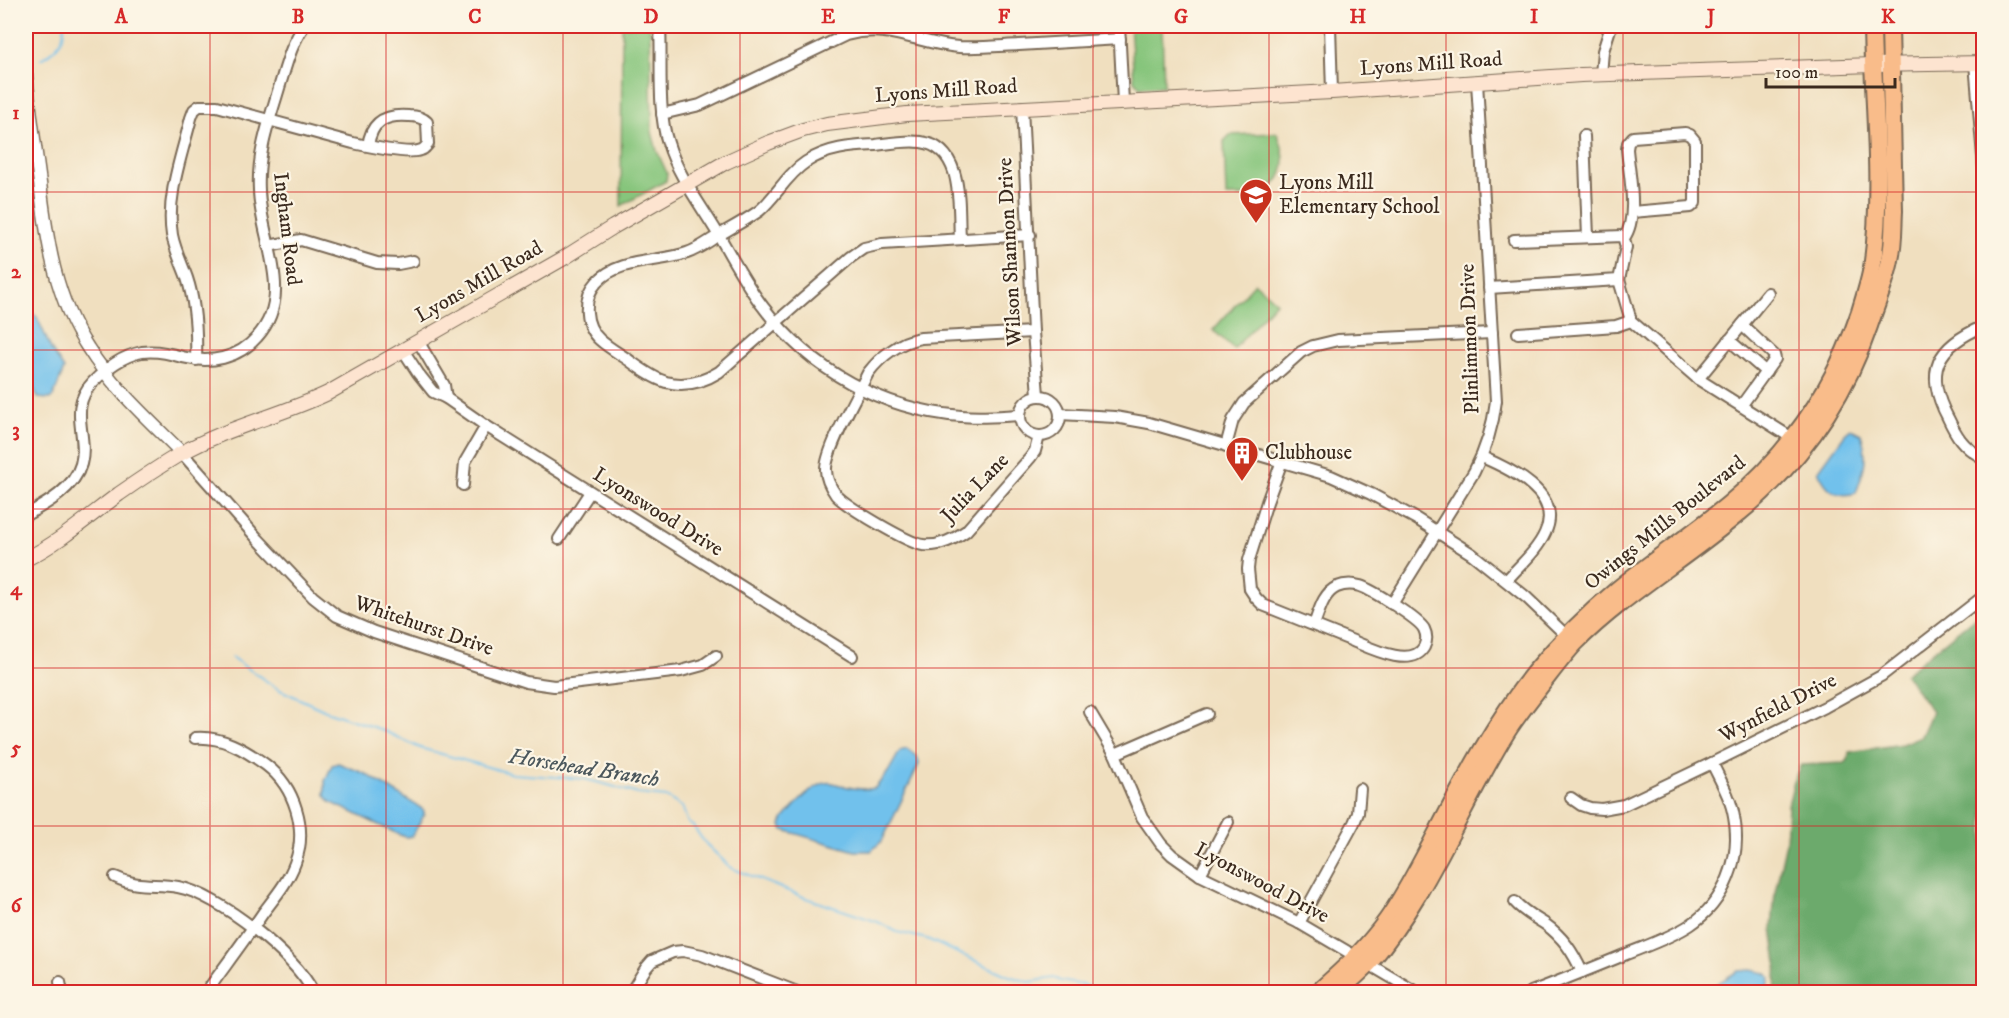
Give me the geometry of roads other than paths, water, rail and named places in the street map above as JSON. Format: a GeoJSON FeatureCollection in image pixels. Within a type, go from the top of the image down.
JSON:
{"type":"FeatureCollection","features":[{"type":"Feature","properties":{"kind":"main road","name":"Owings Mills Boulevard"},"geometry":{"type":"LineString","coordinates":[[1337,993],[1363,961],[1397,927],[1416,898],[1506,733],[1571,640],[1618,589],[1731,502],[1766,470],[1815,408],[1835,374],[1850,340],[1868,287],[1873,260],[1876,211],[1872,26]]}},
{"type":"Feature","properties":{"kind":"main road","name":"Owings Mills Boulevard"},"geometry":{"type":"LineString","coordinates":[[1571,640],[1736,516],[1773,483],[1806,445],[1845,384],[1862,347],[1882,288],[1890,261],[1893,239],[1890,26]]}},
{"type":"Feature","properties":{"kind":"main road","name":"Lyons Mill Road"},"geometry":{"type":"LineString","coordinates":[[26,559],[69,533],[118,495],[182,453],[228,432],[303,405],[328,393],[745,153],[794,133],[819,126],[897,115],[1601,75],[1979,63]]}},
{"type":"Feature","properties":{"kind":"main road","name":"Owings Mills Boulevard"},"geometry":{"type":"LineString","coordinates":[[1318,993],[1363,961]]}},
{"type":"Feature","properties":{"kind":"street","name":"Ingham Road"},"geometry":{"type":"LineString","coordinates":[[104,371],[119,360],[144,352],[170,353],[196,360],[222,359],[251,343],[266,326],[273,312],[276,285],[258,188],[260,152],[294,42],[304,26]]}},
{"type":"Feature","properties":{"kind":"street"},"geometry":{"type":"LineString","coordinates":[[660,26],[662,114],[668,143],[688,185],[749,286],[776,323],[821,366],[860,388],[909,407],[961,416],[1020,415]]}},
{"type":"Feature","properties":{"kind":"street"},"geometry":{"type":"LineString","coordinates":[[1119,26],[1124,102]]}},
{"type":"Feature","properties":{"kind":"street"},"geometry":{"type":"LineString","coordinates":[[1330,26],[1332,92]]}},
{"type":"Feature","properties":{"kind":"street"},"geometry":{"type":"LineString","coordinates":[[1601,75],[1603,51],[1611,26]]}},
{"type":"Feature","properties":{"kind":"street"},"geometry":{"type":"LineString","coordinates":[[662,114],[700,105],[846,35],[857,32],[877,30],[941,44],[970,47],[1120,39]]}},
{"type":"Feature","properties":{"kind":"street"},"geometry":{"type":"LineString","coordinates":[[1979,63],[1983,169]]}},
{"type":"Feature","properties":{"kind":"street"},"geometry":{"type":"LineString","coordinates":[[26,75],[44,218],[58,286],[76,329],[104,371],[182,453]]}},
{"type":"Feature","properties":{"kind":"street","name":"Plinlimmon Drive"},"geometry":{"type":"LineString","coordinates":[[1392,604],[1482,457],[1494,422],[1496,401],[1477,82]]}},
{"type":"Feature","properties":{"kind":"street"},"geometry":{"type":"LineString","coordinates":[[196,360],[195,310],[190,286],[172,237],[171,220],[175,183],[194,110],[199,106],[207,105],[368,146],[414,152],[421,151],[428,144],[427,122],[415,116],[398,115],[386,118],[372,130],[368,146]]}},
{"type":"Feature","properties":{"kind":"street","name":"Wilson Shannon Drive"},"geometry":{"type":"LineString","coordinates":[[1022,107],[1038,395]]}},
{"type":"Feature","properties":{"kind":"street"},"geometry":{"type":"LineString","coordinates":[[1624,238],[1628,233],[1632,212],[1628,143],[1633,137],[1685,133],[1690,135],[1695,141],[1695,203],[1691,207],[1632,212]]}},
{"type":"Feature","properties":{"kind":"street"},"geometry":{"type":"LineString","coordinates":[[1584,136],[1588,237]]}},
{"type":"Feature","properties":{"kind":"street"},"geometry":{"type":"LineString","coordinates":[[960,239],[957,186],[952,166],[939,149],[929,144],[911,142],[852,146],[818,155],[797,168],[766,205],[749,218],[686,253],[620,267],[608,273],[596,283],[587,300],[586,309],[590,329],[599,340],[655,378],[682,384],[700,381],[719,372],[864,248],[882,244],[1030,235]]}},
{"type":"Feature","properties":{"kind":"street"},"geometry":{"type":"LineString","coordinates":[[1514,240],[1623,236],[1624,238]]}},
{"type":"Feature","properties":{"kind":"street"},"geometry":{"type":"LineString","coordinates":[[1624,238],[1626,247],[1619,280],[1630,320],[1698,379],[1792,438]]}},
{"type":"Feature","properties":{"kind":"street"},"geometry":{"type":"LineString","coordinates":[[268,246],[301,240],[377,263],[398,264],[413,261]]}},
{"type":"Feature","properties":{"kind":"street"},"geometry":{"type":"LineString","coordinates":[[1489,288],[1619,280]]}},
{"type":"Feature","properties":{"kind":"street"},"geometry":{"type":"LineString","coordinates":[[1698,379],[1768,293]]}},
{"type":"Feature","properties":{"kind":"street"},"geometry":{"type":"LineString","coordinates":[[1518,333],[1616,326],[1630,320]]}},
{"type":"Feature","properties":{"kind":"street"},"geometry":{"type":"LineString","coordinates":[[1741,406],[1775,359],[1774,355],[1742,325]]}},
{"type":"Feature","properties":{"kind":"street"},"geometry":{"type":"LineString","coordinates":[[1980,456],[1968,450],[1961,443],[1942,408],[1935,386],[1939,361],[1945,350],[1965,334],[1983,326]]}},
{"type":"Feature","properties":{"kind":"street","name":"Julia Lane"},"geometry":{"type":"LineString","coordinates":[[1033,332],[911,339],[904,342],[873,366],[829,452],[826,470],[828,479],[843,501],[902,538],[923,545],[936,545],[966,531],[1030,458],[1035,451],[1039,436]]}},
{"type":"Feature","properties":{"kind":"street"},"geometry":{"type":"LineString","coordinates":[[1226,446],[1233,420],[1244,403],[1301,352],[1312,346],[1338,340],[1492,333]]}},
{"type":"Feature","properties":{"kind":"street"},"geometry":{"type":"LineString","coordinates":[[1729,340],[1766,372]]}},
{"type":"Feature","properties":{"kind":"street"},"geometry":{"type":"LineString","coordinates":[[418,341],[444,385],[446,398]]}},
{"type":"Feature","properties":{"kind":"street","name":"Lyonswood Drive"},"geometry":{"type":"LineString","coordinates":[[404,350],[417,373],[433,392],[446,398],[486,426],[852,656]]}},
{"type":"Feature","properties":{"kind":"street"},"geometry":{"type":"LineString","coordinates":[[26,515],[64,489],[77,474],[82,455],[79,421],[81,404],[90,385],[104,371]]}},
{"type":"Feature","properties":{"kind":"street"},"geometry":{"type":"LineString","coordinates":[[1038,395],[1053,400],[1060,414],[1060,421],[1052,432],[1039,436],[1031,434],[1021,423],[1020,415],[1025,402],[1038,395]]}},
{"type":"Feature","properties":{"kind":"street"},"geometry":{"type":"LineString","coordinates":[[1060,414],[1130,419],[1282,460],[1331,476],[1371,494],[1472,554],[1507,580],[1571,640]]}},
{"type":"Feature","properties":{"kind":"street"},"geometry":{"type":"LineString","coordinates":[[463,485],[465,462],[486,426]]}},
{"type":"Feature","properties":{"kind":"street","name":"Whitehurst Drive"},"geometry":{"type":"LineString","coordinates":[[182,453],[313,597],[337,616],[353,624],[526,682],[554,686],[681,671],[703,665],[716,656]]}},
{"type":"Feature","properties":{"kind":"street"},"geometry":{"type":"LineString","coordinates":[[1482,457],[1503,466],[1527,482],[1541,495],[1548,509],[1548,525],[1541,540],[1507,580]]}},
{"type":"Feature","properties":{"kind":"street"},"geometry":{"type":"LineString","coordinates":[[1282,460],[1249,560],[1248,579],[1250,589],[1256,598],[1263,605],[1367,647],[1402,657],[1412,657],[1425,646],[1425,631],[1419,622],[1358,586],[1336,588],[1326,597],[1314,625]]}},
{"type":"Feature","properties":{"kind":"street"},"geometry":{"type":"LineString","coordinates":[[559,539],[590,492]]}},
{"type":"Feature","properties":{"kind":"street","name":"Wynfield Drive"},"geometry":{"type":"LineString","coordinates":[[1571,798],[1581,805],[1602,809],[1624,805],[1712,763],[1825,707],[1873,680],[1909,656],[1983,596]]}},
{"type":"Feature","properties":{"kind":"street","name":"Lyonswood Drive"},"geometry":{"type":"LineString","coordinates":[[1090,712],[1115,754],[1134,802],[1152,831],[1172,855],[1200,875],[1299,922],[1416,993]]}},
{"type":"Feature","properties":{"kind":"street"},"geometry":{"type":"LineString","coordinates":[[1115,754],[1207,714]]}},
{"type":"Feature","properties":{"kind":"street"},"geometry":{"type":"LineString","coordinates":[[195,738],[214,738],[226,741],[269,767],[283,781],[296,806],[301,834],[300,849],[289,878],[210,987]]}},
{"type":"Feature","properties":{"kind":"street"},"geometry":{"type":"LineString","coordinates":[[1531,993],[1674,934],[1702,917],[1721,892],[1733,864],[1736,834],[1731,804],[1712,763]]}},
{"type":"Feature","properties":{"kind":"street"},"geometry":{"type":"LineString","coordinates":[[1299,922],[1354,822],[1358,813],[1360,789]]}},
{"type":"Feature","properties":{"kind":"street"},"geometry":{"type":"LineString","coordinates":[[1200,875],[1228,822]]}},
{"type":"Feature","properties":{"kind":"street"},"geometry":{"type":"LineString","coordinates":[[115,876],[134,884],[177,887],[203,895],[252,928],[287,956],[308,981],[313,993]]}},
{"type":"Feature","properties":{"kind":"street"},"geometry":{"type":"LineString","coordinates":[[1515,902],[1522,910],[1563,940],[1574,955],[1582,972]]}},
{"type":"Feature","properties":{"kind":"street"},"geometry":{"type":"LineString","coordinates":[[631,993],[652,961],[673,951],[702,955],[797,993]]}},
{"type":"Feature","properties":{"kind":"water"},"geometry":{"type":"Polygon","coordinates":[[[33,314],[37,317],[51,349],[64,369],[53,397],[49,399],[38,398],[26,369],[26,319],[33,314]]]}},
{"type":"Feature","properties":{"kind":"water"},"geometry":{"type":"Polygon","coordinates":[[[1851,429],[1861,434],[1865,450],[1865,464],[1856,493],[1843,495],[1832,491],[1818,471],[1851,429]]]}},
{"type":"Feature","properties":{"kind":"water"},"geometry":{"type":"Polygon","coordinates":[[[906,749],[917,756],[919,764],[882,841],[871,851],[855,851],[783,830],[781,825],[784,818],[813,789],[826,783],[859,789],[875,788],[888,772],[900,751],[906,749]]]}},
{"type":"Feature","properties":{"kind":"water"},"geometry":{"type":"Polygon","coordinates":[[[338,763],[366,774],[421,808],[424,815],[412,836],[400,835],[330,802],[325,795],[325,781],[332,765],[338,763]]]}},
{"type":"Feature","properties":{"kind":"water"},"geometry":{"type":"Polygon","coordinates":[[[1751,970],[1765,973],[1770,977],[1769,983],[1762,992],[1703,992],[1738,971],[1751,970]]]}},
{"type":"Feature","properties":{"kind":"waterway"},"geometry":{"type":"LineString","coordinates":[[41,59],[58,46],[63,37],[64,26]]}},
{"type":"Feature","properties":{"kind":"waterway","name":"Horsehead Branch"},"geometry":{"type":"LineString","coordinates":[[231,657],[278,689],[326,711],[382,730],[420,748],[513,774],[584,779],[638,794],[666,797],[682,807],[688,823],[731,868],[806,898],[878,922],[897,932],[927,939],[1009,976],[1029,982],[1054,978],[1094,989],[1116,992]]}},
{"type":"Feature","properties":{"kind":"place","name":"Lyons Mill Elementary School"},"geometry":{"type":"Point","coordinates":[1256,224]}},
{"type":"Feature","properties":{"kind":"place","name":"Clubhouse"},"geometry":{"type":"Point","coordinates":[1242,482]}}]}
